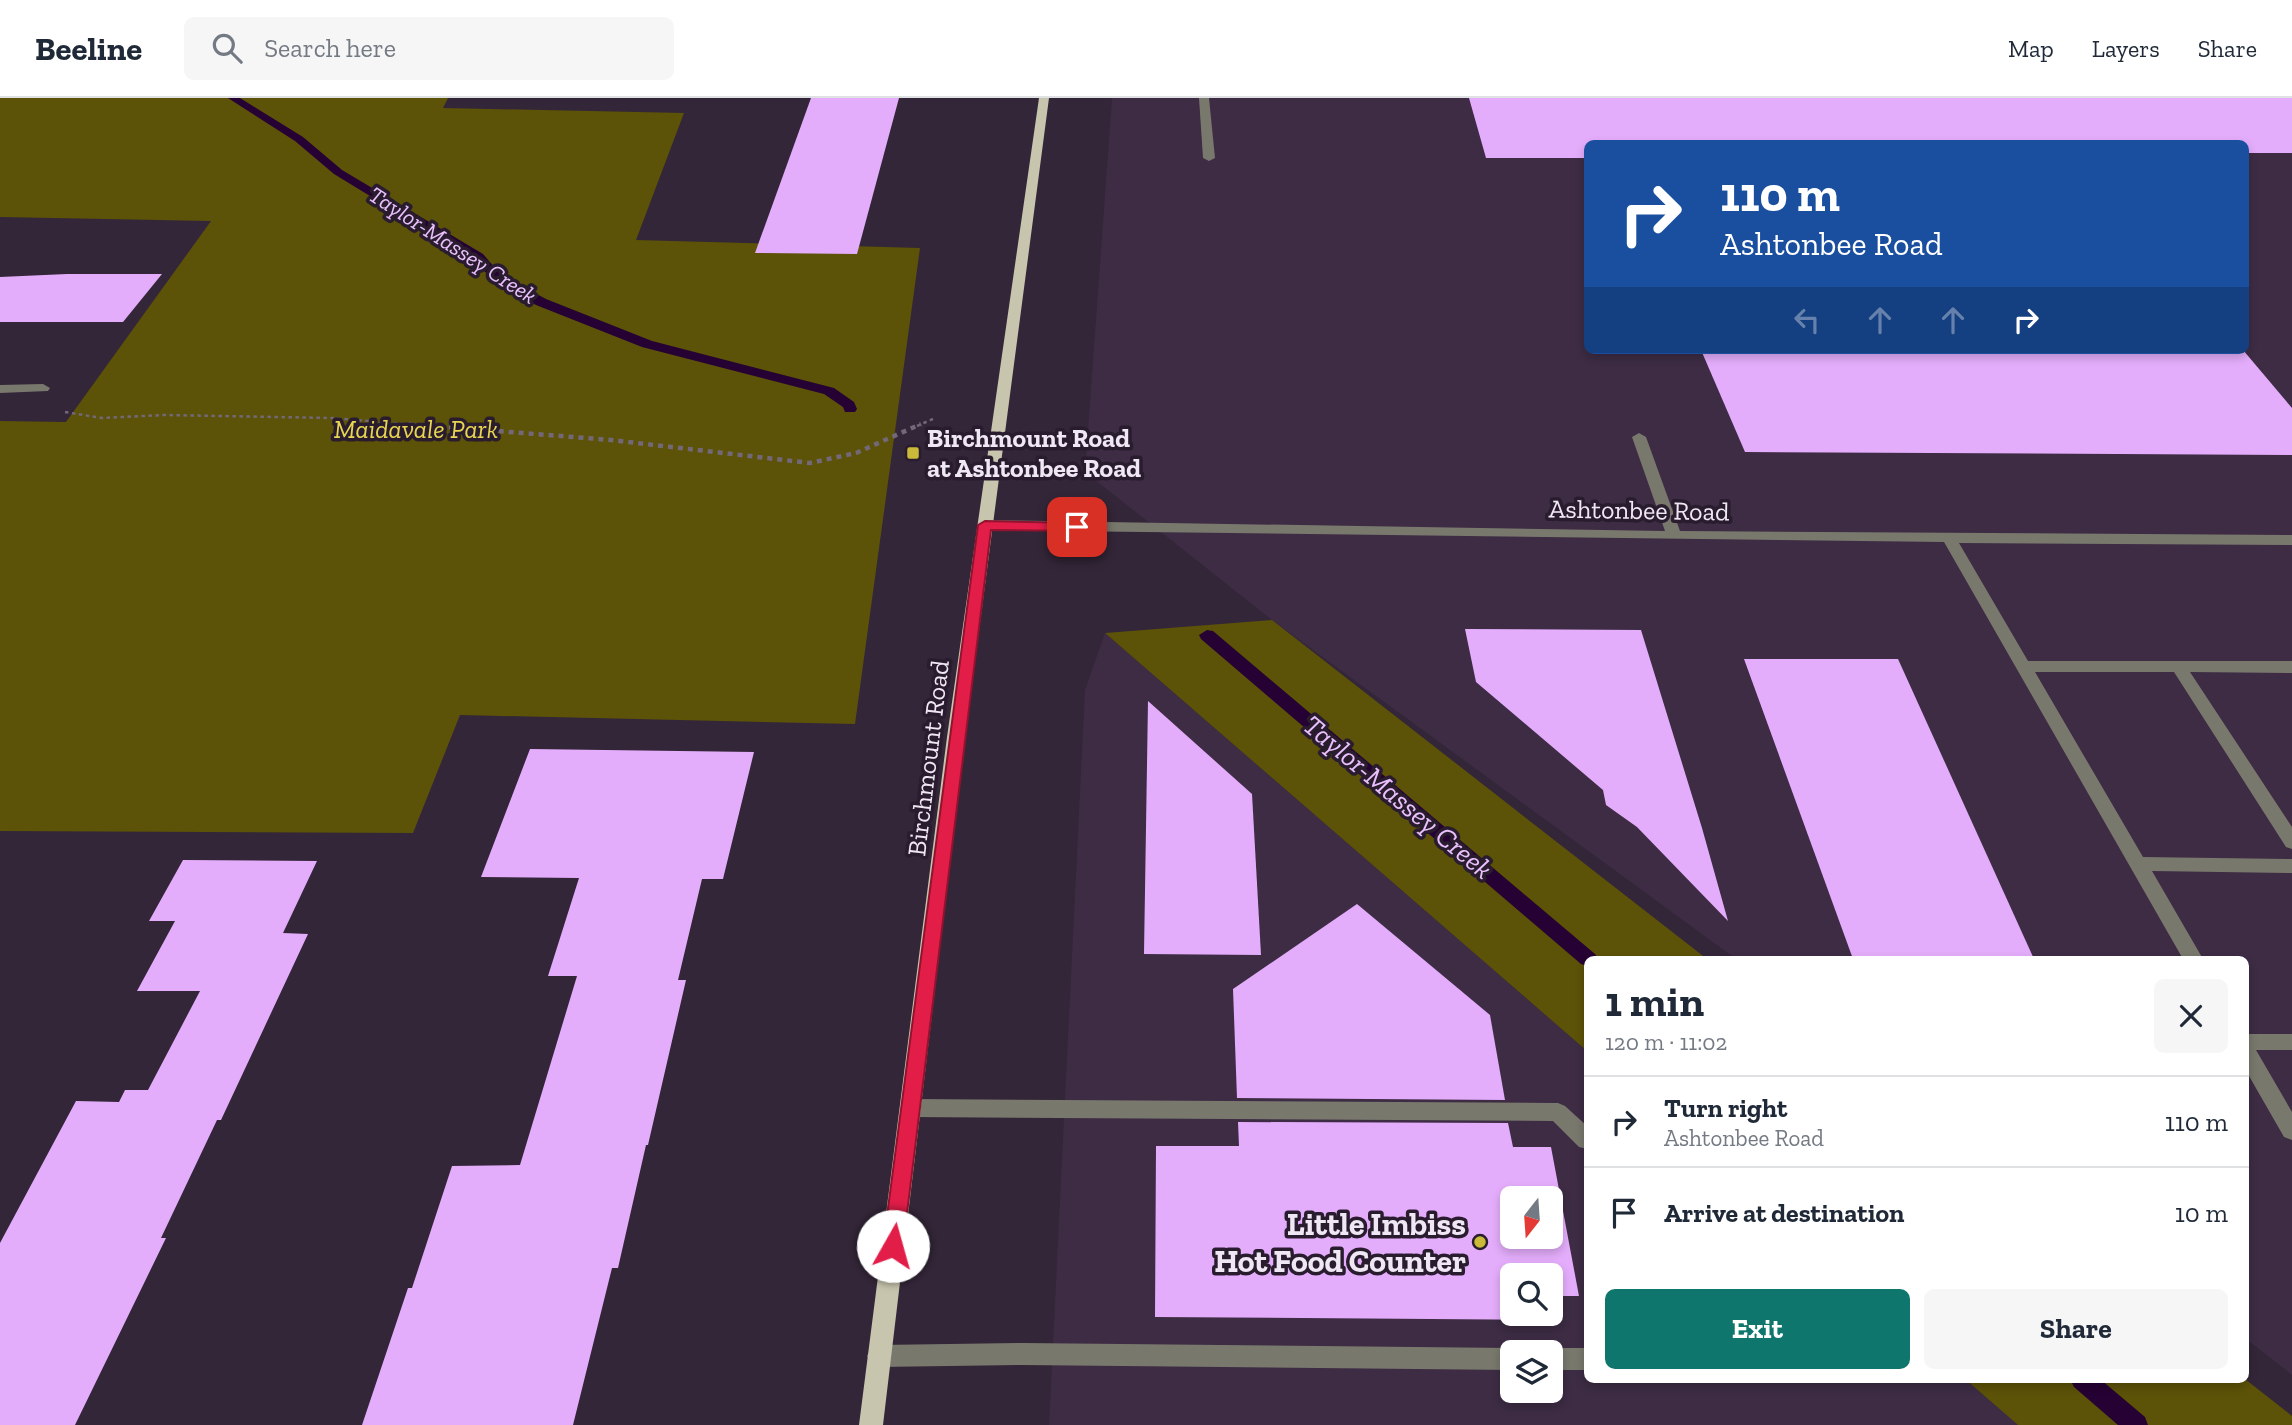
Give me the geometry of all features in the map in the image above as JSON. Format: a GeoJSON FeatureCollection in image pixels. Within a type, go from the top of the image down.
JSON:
{"type":"FeatureCollection","features":[{"type":"Feature","properties":{"kind":"main road","name":"Birchmount Road"},"geometry":{"type":"LineString","coordinates":[[871,1425],[985,525],[1044,98]]}},
{"type":"Feature","properties":{"kind":"street"},"geometry":{"type":"LineString","coordinates":[[1205,98],[1209,158]]}},
{"type":"Feature","properties":{"kind":"street"},"geometry":{"type":"LineString","coordinates":[[0,388],[43,388]]}},
{"type":"Feature","properties":{"kind":"street"},"geometry":{"type":"LineString","coordinates":[[1639,437],[1674,536]]}},
{"type":"Feature","properties":{"kind":"street","name":"Ashtonbee Road"},"geometry":{"type":"LineString","coordinates":[[985,525],[1674,536],[2292,540]]}},
{"type":"Feature","properties":{"kind":"street"},"geometry":{"type":"LineString","coordinates":[[1949,538],[2191,956]]}},
{"type":"Feature","properties":{"kind":"street"},"geometry":{"type":"LineString","coordinates":[[2024,666],[2292,667]]}},
{"type":"Feature","properties":{"kind":"street"},"geometry":{"type":"LineString","coordinates":[[2178,666],[2292,842]]}},
{"type":"Feature","properties":{"kind":"street"},"geometry":{"type":"LineString","coordinates":[[2138,864],[2292,866]]}},
{"type":"Feature","properties":{"kind":"street"},"geometry":{"type":"LineString","coordinates":[[2249,1042],[2292,1042]]}},
{"type":"Feature","properties":{"kind":"street"},"geometry":{"type":"LineString","coordinates":[[2249,1057],[2292,1131]]}},
{"type":"Feature","properties":{"kind":"street"},"geometry":{"type":"LineString","coordinates":[[911,1108],[1558,1112],[1584,1137]]}},
{"type":"Feature","properties":{"kind":"street"},"geometry":{"type":"LineString","coordinates":[[879,1356],[1022,1354],[1500,1359]]}},
{"type":"Feature","properties":{"kind":"street"},"geometry":{"type":"LineString","coordinates":[[1563,1359],[1584,1359]]}},
{"type":"Feature","properties":{"kind":"path"},"geometry":{"type":"LineString","coordinates":[[43,388],[52,405],[59,410],[88,417],[164,415],[331,418],[611,440],[810,463],[856,453],[935,418]]}},
{"type":"Feature","properties":{"kind":"shaded area"},"geometry":{"type":"Polygon","coordinates":[[[1112,98],[2292,98],[2292,1375],[2249,1341],[2249,956],[1732,956],[1272,620],[1085,472],[1112,98]]]}},
{"type":"Feature","properties":{"kind":"shaded area"},"geometry":{"type":"Polygon","coordinates":[[[1105,633],[1584,1048],[1584,1383],[1970,1383],[2018,1425],[1049,1425],[1085,690],[1105,633]]]}},
{"type":"Feature","properties":{"kind":"green space","name":"Maidavale Park"},"geometry":{"type":"Polygon","coordinates":[[[0,98],[448,98],[443,108],[684,113],[636,240],[920,248],[855,724],[460,715],[413,833],[0,831],[0,421],[66,422],[211,221],[0,217],[0,98]]]}},
{"type":"Feature","properties":{"kind":"green space"},"geometry":{"type":"Polygon","coordinates":[[[1272,620],[1703,956],[1584,956],[1584,1048],[1105,633],[1272,620]]]}},
{"type":"Feature","properties":{"kind":"green space"},"geometry":{"type":"Polygon","coordinates":[[[2249,1382],[2292,1416],[2292,1425],[2018,1425],[1970,1383],[2249,1382]]]}},
{"type":"Feature","properties":{"kind":"building"},"geometry":{"type":"Polygon","coordinates":[[[811,98],[899,98],[857,254],[755,253],[811,98]]]}},
{"type":"Feature","properties":{"kind":"building"},"geometry":{"type":"Polygon","coordinates":[[[1469,98],[2292,98],[2292,153],[2249,153],[2249,140],[1584,140],[1584,158],[1486,158],[1469,98]]]}},
{"type":"Feature","properties":{"kind":"building"},"geometry":{"type":"Polygon","coordinates":[[[162,274],[123,322],[0,322],[0,277],[162,274]]]}},
{"type":"Feature","properties":{"kind":"building"},"geometry":{"type":"Polygon","coordinates":[[[1703,354],[2246,354],[2292,408],[2292,455],[1745,452],[1703,354]]]}},
{"type":"Feature","properties":{"kind":"building"},"geometry":{"type":"Polygon","coordinates":[[[1465,629],[1641,630],[1728,921],[1637,827],[1606,805],[1603,790],[1476,682],[1465,629]]]}},
{"type":"Feature","properties":{"kind":"building"},"geometry":{"type":"Polygon","coordinates":[[[1744,659],[1898,659],[2033,956],[1852,956],[1744,659]]]}},
{"type":"Feature","properties":{"kind":"building"},"geometry":{"type":"Polygon","coordinates":[[[1148,701],[1252,794],[1261,955],[1144,954],[1148,701]]]}},
{"type":"Feature","properties":{"kind":"building"},"geometry":{"type":"Polygon","coordinates":[[[530,749],[754,752],[723,879],[702,879],[678,980],[686,980],[648,1145],[618,1268],[612,1268],[573,1425],[362,1425],[408,1288],[412,1288],[452,1166],[520,1165],[577,976],[548,976],[579,878],[481,877],[530,749]]]}},
{"type":"Feature","properties":{"kind":"building"},"geometry":{"type":"Polygon","coordinates":[[[183,860],[317,861],[283,933],[308,934],[221,1120],[217,1120],[161,1238],[166,1238],[75,1425],[0,1425],[0,1243],[76,1101],[119,1102],[125,1090],[148,1090],[200,991],[137,991],[175,921],[149,921],[183,860]]]}},
{"type":"Feature","properties":{"kind":"building"},"geometry":{"type":"Polygon","coordinates":[[[1357,904],[1490,1015],[1505,1100],[1237,1098],[1233,989],[1357,904]]]}},
{"type":"Feature","properties":{"kind":"building"},"geometry":{"type":"Polygon","coordinates":[[[1238,1122],[1508,1123],[1513,1147],[1551,1147],[1558,1186],[1500,1186],[1500,1250],[1563,1250],[1563,1211],[1579,1296],[1563,1296],[1563,1263],[1500,1263],[1500,1320],[1155,1317],[1156,1146],[1239,1146],[1238,1122]]]}},
{"type":"Feature","properties":{"kind":"waterway","name":"Taylor-Massey Creek"},"geometry":{"type":"LineString","coordinates":[[233,98],[299,139],[338,172],[479,257],[497,278],[541,302],[647,344],[829,391],[849,405],[850,409]]}},
{"type":"Feature","properties":{"kind":"waterway","name":"Taylor-Massey Creek"},"geometry":{"type":"LineString","coordinates":[[1207,635],[1584,956]]}},
{"type":"Feature","properties":{"kind":"waterway","name":"Taylor-Massey Creek"},"geometry":{"type":"LineString","coordinates":[[2087,1383],[2136,1425]]}},
{"type":"Feature","properties":{"kind":"place","name":"Birchmount Road at Ashtonbee Road"},"geometry":{"type":"Point","coordinates":[913,453]}},
{"type":"Feature","properties":{"kind":"place","name":"Little Imbiss Hot Food Counter"},"geometry":{"type":"Point","coordinates":[1480,1242]}},
{"type":"Feature","properties":{"kind":"route"},"geometry":{"type":"LineString","coordinates":[[893,1246],[985,525],[1077,527]]}}]}
